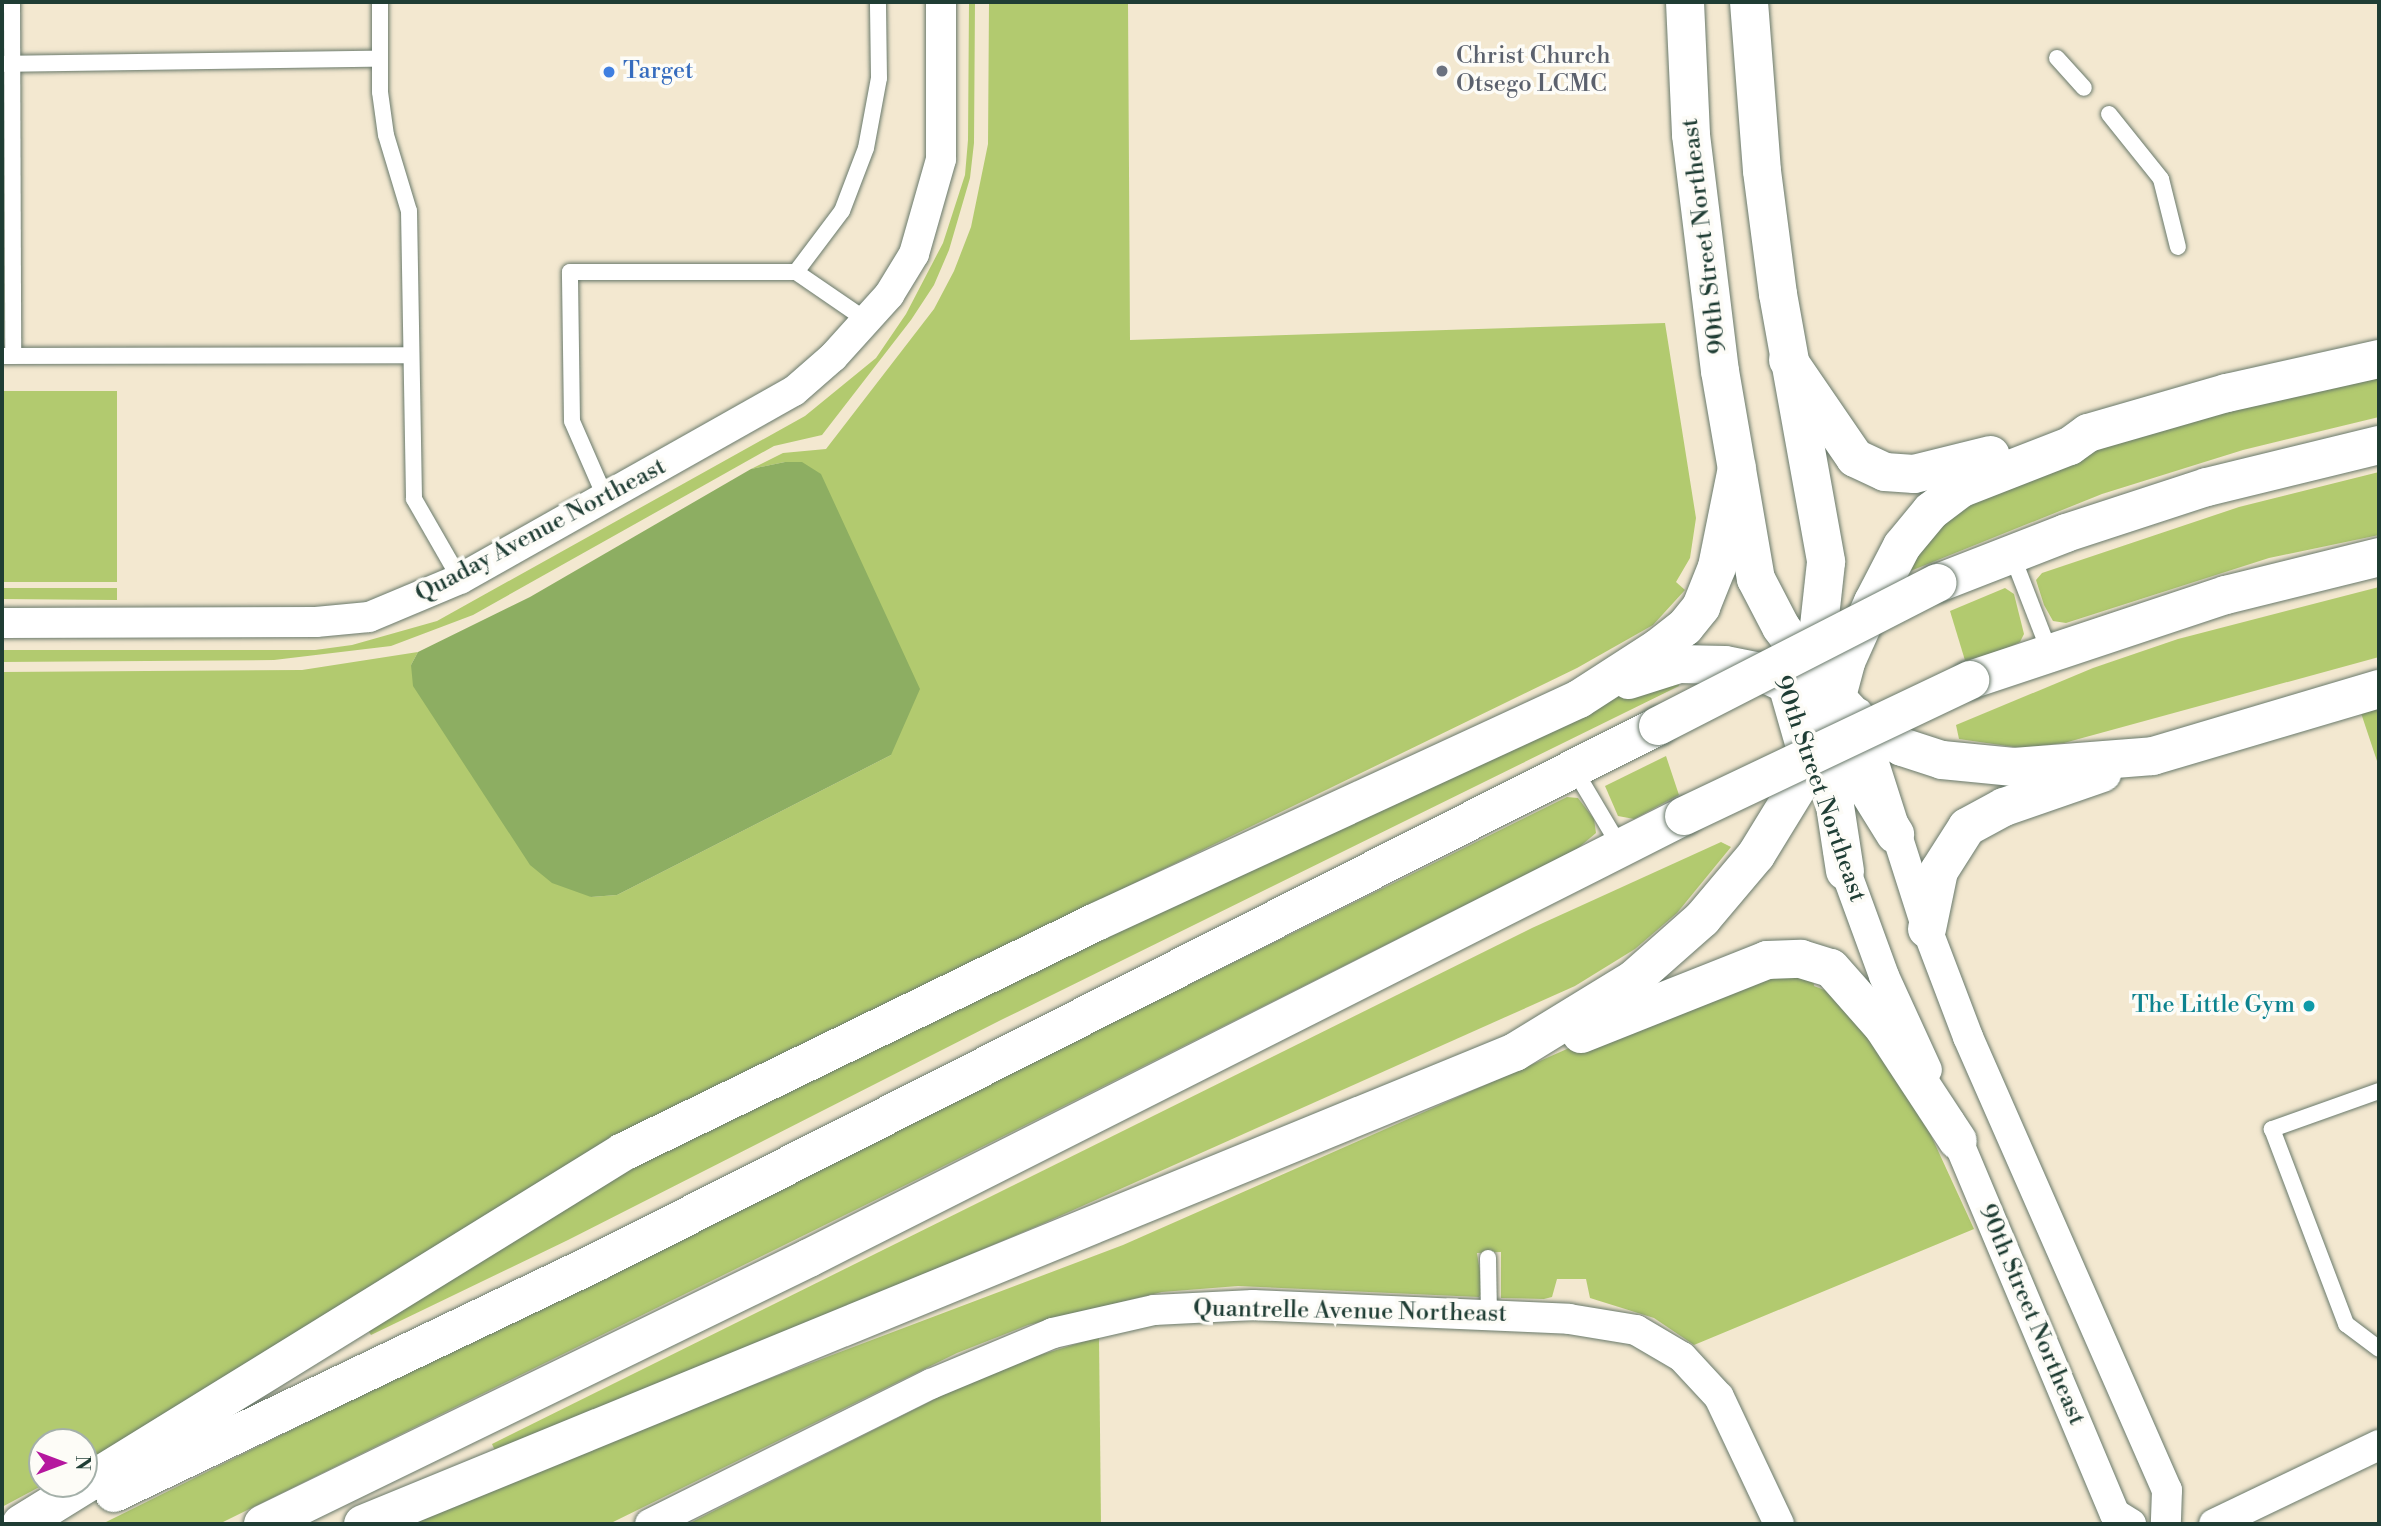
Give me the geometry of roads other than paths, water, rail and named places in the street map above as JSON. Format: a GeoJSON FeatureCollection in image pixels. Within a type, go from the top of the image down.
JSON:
{"type":"FeatureCollection","features":[{"type":"Feature","properties":{"kind":"main road","name":"90th Street Northeast"},"geometry":{"type":"LineString","coordinates":[[1685,2],[1691,135],[1755,579],[1781,627],[1827,699],[1895,834]]}},
{"type":"Feature","properties":{"kind":"main road"},"geometry":{"type":"LineString","coordinates":[[1749,2],[1762,171],[1788,360],[1826,562],[1827,699],[1835,806],[1845,871]]}},
{"type":"Feature","properties":{"kind":"main road"},"geometry":{"type":"LineString","coordinates":[[1788,360],[1856,458],[1885,472],[1944,470],[2066,433],[2088,433],[2227,393],[2379,359]]}},
{"type":"Feature","properties":{"kind":"main road"},"geometry":{"type":"LineString","coordinates":[[1515,1052],[1634,979],[1692,929],[1755,855],[1808,771],[1827,699],[1896,556],[1931,511],[1962,488],[2070,446],[2088,433]]}},
{"type":"Feature","properties":{"kind":"main road"},"geometry":{"type":"LineString","coordinates":[[48,1524],[597,1262],[1938,583],[2207,487],[2379,445]]}},
{"type":"Feature","properties":{"kind":"main road"},"geometry":{"type":"LineString","coordinates":[[1578,699],[1667,641],[1701,607],[1717,567],[1737,468]]}},
{"type":"Feature","properties":{"kind":"main road"},"geometry":{"type":"LineString","coordinates":[[263,1524],[809,1258],[1684,816],[1970,680],[2226,595],[2379,557]]}},
{"type":"Feature","properties":{"kind":"main road"},"geometry":{"type":"LineString","coordinates":[[21,1524],[623,1152],[1096,922],[1578,699],[1679,664],[1725,665],[1761,672],[1827,699],[1902,747],[1942,760],[2014,767],[2153,756]]}},
{"type":"Feature","properties":{"kind":"main road"},"geometry":{"type":"LineString","coordinates":[[1927,929],[1939,871],[1966,827],[2004,807],[2153,756],[2379,689]]}},
{"type":"Feature","properties":{"kind":"main road"},"geometry":{"type":"LineString","coordinates":[[363,1524],[1515,1052],[1583,1033],[1768,960],[1801,959],[1831,968],[1858,994],[1958,1141]]}},
{"type":"Feature","properties":{"kind":"street","name":"Quaday Avenue Northeast"},"geometry":{"type":"LineString","coordinates":[[2,623],[316,622],[369,617],[460,579],[794,391],[889,295],[914,254],[932,202],[941,159],[941,2]]}},
{"type":"Feature","properties":{"kind":"street","name":"90th Street Northeast"},"geometry":{"type":"LineString","coordinates":[[1808,771],[1884,976],[1958,1141],[2115,1514],[2131,1524]]}},
{"type":"Feature","properties":{"kind":"street"},"geometry":{"type":"LineString","coordinates":[[1895,834],[1927,929],[1973,1050],[2166,1490],[2166,1524]]}},
{"type":"Feature","properties":{"kind":"street","name":"Quantrelle Avenue Northeast"},"geometry":{"type":"LineString","coordinates":[[650,1524],[998,1353],[1117,1316],[1254,1304],[1607,1322],[1636,1330],[1682,1357],[1719,1397],[1779,1524]]}},
{"type":"Feature","properties":{"kind":"street"},"geometry":{"type":"LineString","coordinates":[[2214,1524],[2379,1445]]}},
{"type":"Feature","properties":{"kind":"lane"},"geometry":{"type":"LineString","coordinates":[[12,2],[7,64],[7,356],[410,355]]}},
{"type":"Feature","properties":{"kind":"lane"},"geometry":{"type":"LineString","coordinates":[[380,2],[380,60],[386,135],[408,211],[414,499],[460,579]]}},
{"type":"Feature","properties":{"kind":"lane"},"geometry":{"type":"LineString","coordinates":[[796,272],[842,211],[866,148],[879,78],[878,2]]}},
{"type":"Feature","properties":{"kind":"lane"},"geometry":{"type":"LineString","coordinates":[[2057,58],[2084,88]]}},
{"type":"Feature","properties":{"kind":"lane"},"geometry":{"type":"LineString","coordinates":[[7,64],[380,60]]}},
{"type":"Feature","properties":{"kind":"lane"},"geometry":{"type":"LineString","coordinates":[[2109,114],[2161,179],[2178,247]]}},
{"type":"Feature","properties":{"kind":"lane"},"geometry":{"type":"LineString","coordinates":[[606,499],[572,421],[570,272],[796,272],[866,320]]}},
{"type":"Feature","properties":{"kind":"lane"},"geometry":{"type":"LineString","coordinates":[[2012,555],[2050,653]]}},
{"type":"Feature","properties":{"kind":"lane"},"geometry":{"type":"LineString","coordinates":[[1574,769],[1621,848]]}},
{"type":"Feature","properties":{"kind":"lane"},"geometry":{"type":"LineString","coordinates":[[2379,1091],[2272,1129],[2346,1324],[2379,1349]]}},
{"type":"Feature","properties":{"kind":"lane"},"geometry":{"type":"LineString","coordinates":[[1488,1258],[1489,1314]]}},
{"type":"Feature","properties":{"kind":"place","name":"Christ Church Otsego LCMC"},"geometry":{"type":"Point","coordinates":[1442,71]}},
{"type":"Feature","properties":{"kind":"place","name":"Target"},"geometry":{"type":"Point","coordinates":[609,72]}},
{"type":"Feature","properties":{"kind":"place","name":"The Little Gym"},"geometry":{"type":"Point","coordinates":[2309,1006]}}]}
